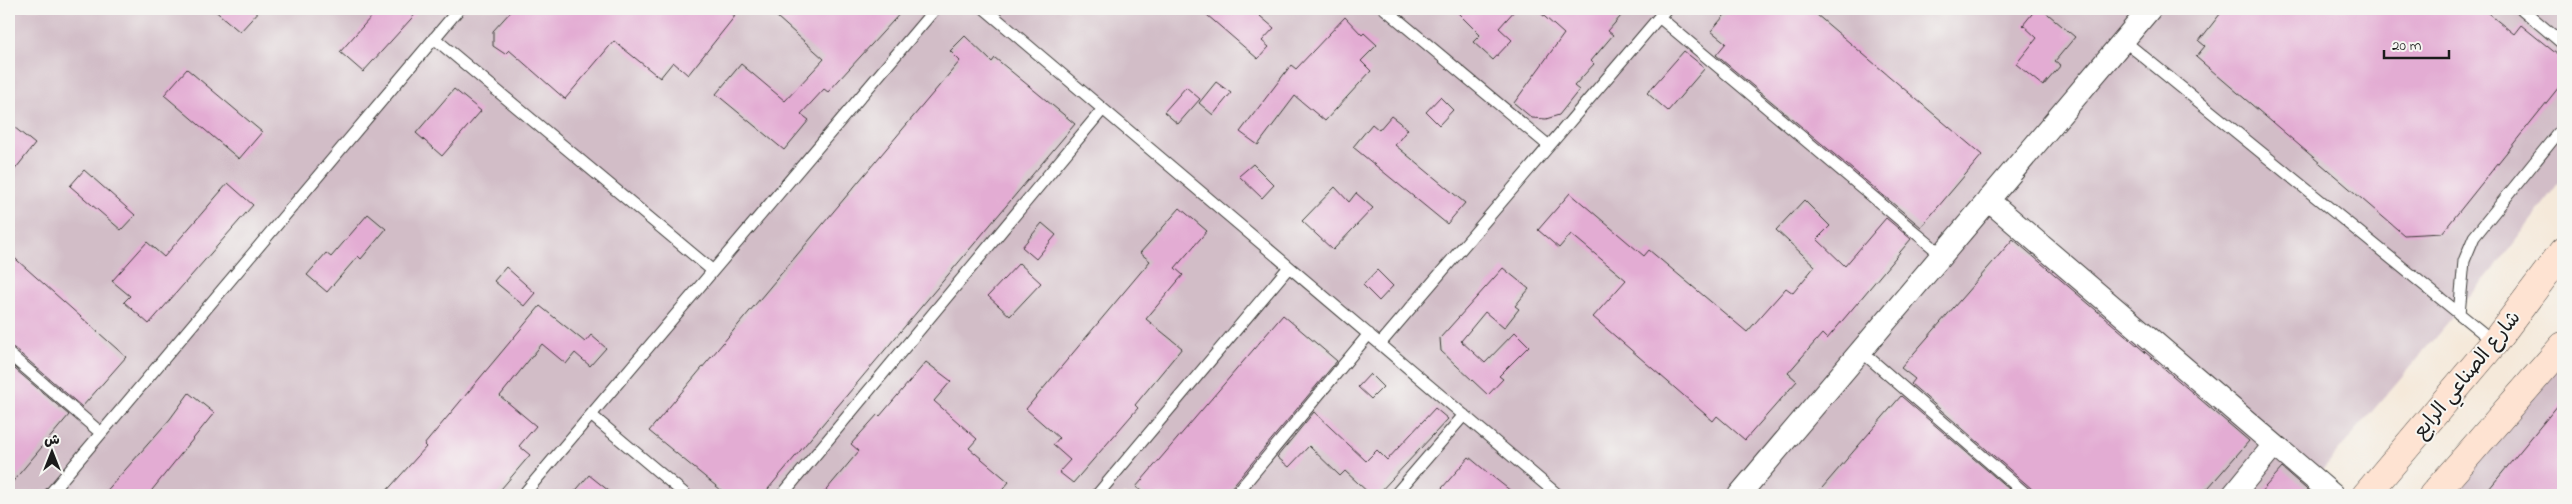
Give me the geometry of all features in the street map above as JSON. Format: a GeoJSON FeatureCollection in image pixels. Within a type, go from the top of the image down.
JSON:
{"type":"FeatureCollection","features":[{"type":"Feature","properties":{"kind":"main road","name":"شارع الصناعي الرابع"},"geometry":{"type":"LineString","coordinates":[[2366,495],[2494,343],[2563,251]]}},
{"type":"Feature","properties":{"kind":"main road"},"geometry":{"type":"LineString","coordinates":[[2433,495],[2563,346]]}},
{"type":"Feature","properties":{"kind":"street"},"geometry":{"type":"LineString","coordinates":[[1743,494],[1861,351],[2150,9]]}},
{"type":"Feature","properties":{"kind":"street"},"geometry":{"type":"LineString","coordinates":[[1988,200],[2333,495]]}},
{"type":"Feature","properties":{"kind":"street"},"geometry":{"type":"LineString","coordinates":[[2233,495],[2274,445]]}},
{"type":"Feature","properties":{"kind":"lane"},"geometry":{"type":"LineString","coordinates":[[49,495],[459,9]]}},
{"type":"Feature","properties":{"kind":"lane"},"geometry":{"type":"LineString","coordinates":[[523,495],[935,9]]}},
{"type":"Feature","properties":{"kind":"lane"},"geometry":{"type":"LineString","coordinates":[[985,9],[1558,495]]}},
{"type":"Feature","properties":{"kind":"lane"},"geometry":{"type":"LineString","coordinates":[[1385,9],[1549,146]]}},
{"type":"Feature","properties":{"kind":"lane"},"geometry":{"type":"LineString","coordinates":[[2522,9],[2563,44]]}},
{"type":"Feature","properties":{"kind":"lane"},"geometry":{"type":"LineString","coordinates":[[1380,344],[1662,13],[1942,255]]}},
{"type":"Feature","properties":{"kind":"lane"},"geometry":{"type":"LineString","coordinates":[[434,38],[713,271]]}},
{"type":"Feature","properties":{"kind":"lane"},"geometry":{"type":"LineString","coordinates":[[2123,40],[2494,343]]}},
{"type":"Feature","properties":{"kind":"lane"},"geometry":{"type":"LineString","coordinates":[[782,495],[1103,109]]}},
{"type":"Feature","properties":{"kind":"lane"},"geometry":{"type":"LineString","coordinates":[[2459,314],[2464,261],[2474,237],[2563,127]]}},
{"type":"Feature","properties":{"kind":"lane"},"geometry":{"type":"LineString","coordinates":[[1097,495],[1289,267]]}},
{"type":"Feature","properties":{"kind":"lane"},"geometry":{"type":"LineString","coordinates":[[1237,493],[1369,334]]}},
{"type":"Feature","properties":{"kind":"lane"},"geometry":{"type":"LineString","coordinates":[[1861,351],[2027,495]]}},
{"type":"Feature","properties":{"kind":"lane"},"geometry":{"type":"LineString","coordinates":[[9,354],[101,433]]}},
{"type":"Feature","properties":{"kind":"lane"},"geometry":{"type":"LineString","coordinates":[[591,415],[686,495]]}},
{"type":"Feature","properties":{"kind":"lane"},"geometry":{"type":"LineString","coordinates":[[1396,495],[1464,415]]}},
{"type":"Feature","properties":{"kind":"shaded area"},"geometry":{"type":"Polygon","coordinates":[[[9,9],[2563,9],[2563,178],[2501,260],[2301,495],[9,495],[9,9]]]}},
{"type":"Feature","properties":{"kind":"shaded area"},"geometry":{"type":"Polygon","coordinates":[[[2563,334],[2563,495],[2428,495],[2563,334]]]}},
{"type":"Feature","properties":{"kind":"building"},"geometry":{"type":"Polygon","coordinates":[[[213,9],[261,9],[240,32],[213,9]]]}},
{"type":"Feature","properties":{"kind":"building"},"geometry":{"type":"Polygon","coordinates":[[[378,9],[420,9],[363,72],[340,52],[378,9]]]}},
{"type":"Feature","properties":{"kind":"building"},"geometry":{"type":"Polygon","coordinates":[[[513,9],[726,9],[735,16],[688,75],[673,62],[660,78],[614,41],[565,99],[509,50],[505,54],[493,46],[493,31],[513,9]]]}},
{"type":"Feature","properties":{"kind":"building"},"geometry":{"type":"Polygon","coordinates":[[[768,9],[904,9],[828,92],[824,89],[801,114],[809,120],[784,150],[716,94],[741,64],[785,101],[824,59],[768,9]]]}},
{"type":"Feature","properties":{"kind":"building"},"geometry":{"type":"Polygon","coordinates":[[[1200,9],[1266,9],[1260,16],[1274,28],[1262,41],[1269,47],[1258,59],[1200,9]]]}},
{"type":"Feature","properties":{"kind":"building"},"geometry":{"type":"Polygon","coordinates":[[[1454,9],[1516,9],[1499,28],[1512,40],[1493,60],[1473,42],[1480,35],[1454,9]]]}},
{"type":"Feature","properties":{"kind":"building"},"geometry":{"type":"Polygon","coordinates":[[[1536,9],[1627,9],[1608,31],[1613,35],[1591,61],[1594,64],[1574,86],[1579,90],[1559,115],[1546,119],[1532,118],[1514,103],[1564,34],[1536,9]]]}},
{"type":"Feature","properties":{"kind":"building"},"geometry":{"type":"Polygon","coordinates":[[[1730,9],[1810,9],[1982,155],[1921,227],[1716,55],[1726,43],[1711,31],[1730,9]]]}},
{"type":"Feature","properties":{"kind":"building"},"geometry":{"type":"Polygon","coordinates":[[[2036,9],[2042,9],[2075,37],[2055,61],[2061,65],[2043,86],[2016,64],[2037,38],[2023,25],[2036,9]]]}},
{"type":"Feature","properties":{"kind":"building"},"geometry":{"type":"Polygon","coordinates":[[[2224,9],[2483,9],[2514,34],[2521,25],[2563,59],[2563,82],[2442,233],[2404,235],[2196,57],[2205,46],[2199,41],[2224,9]]]}},
{"type":"Feature","properties":{"kind":"building"},"geometry":{"type":"Polygon","coordinates":[[[1345,17],[1362,35],[1364,33],[1377,45],[1361,61],[1371,71],[1325,121],[1295,96],[1258,145],[1240,132],[1291,65],[1296,69],[1345,17]]]}},
{"type":"Feature","properties":{"kind":"building"},"geometry":{"type":"Polygon","coordinates":[[[965,36],[992,62],[995,58],[1075,124],[763,495],[727,495],[649,431],[960,61],[950,51],[965,36]]]}},
{"type":"Feature","properties":{"kind":"building"},"geometry":{"type":"Polygon","coordinates":[[[1684,51],[1705,68],[1668,111],[1647,93],[1684,51]]]}},
{"type":"Feature","properties":{"kind":"building"},"geometry":{"type":"Polygon","coordinates":[[[187,69],[262,132],[239,159],[164,95],[187,69]]]}},
{"type":"Feature","properties":{"kind":"building"},"geometry":{"type":"Polygon","coordinates":[[[1216,82],[1231,93],[1213,115],[1199,103],[1216,82]]]}},
{"type":"Feature","properties":{"kind":"building"},"geometry":{"type":"Polygon","coordinates":[[[1186,87],[1200,99],[1178,124],[1164,112],[1186,87]]]}},
{"type":"Feature","properties":{"kind":"building"},"geometry":{"type":"Polygon","coordinates":[[[454,89],[481,111],[442,156],[416,133],[454,89]]]}},
{"type":"Feature","properties":{"kind":"building"},"geometry":{"type":"Polygon","coordinates":[[[1440,97],[1453,110],[1439,125],[1426,112],[1440,97]]]}},
{"type":"Feature","properties":{"kind":"building"},"geometry":{"type":"Polygon","coordinates":[[[1391,116],[1408,129],[1395,145],[1465,203],[1447,224],[1353,147],[1372,124],[1379,130],[1391,116]]]}},
{"type":"Feature","properties":{"kind":"building"},"geometry":{"type":"Polygon","coordinates":[[[9,123],[35,144],[9,177],[9,123]]]}},
{"type":"Feature","properties":{"kind":"building"},"geometry":{"type":"Polygon","coordinates":[[[1253,164],[1274,185],[1262,198],[1239,176],[1253,164]]]}},
{"type":"Feature","properties":{"kind":"building"},"geometry":{"type":"Polygon","coordinates":[[[84,170],[135,215],[121,230],[70,186],[84,170]]]}},
{"type":"Feature","properties":{"kind":"building"},"geometry":{"type":"Polygon","coordinates":[[[228,183],[253,205],[149,324],[124,302],[130,296],[112,281],[147,242],[164,257],[228,183]]]}},
{"type":"Feature","properties":{"kind":"building"},"geometry":{"type":"Polygon","coordinates":[[[1335,187],[1349,202],[1356,193],[1373,208],[1333,250],[1302,221],[1335,187]]]}},
{"type":"Feature","properties":{"kind":"building"},"geometry":{"type":"Polygon","coordinates":[[[1570,193],[1644,256],[1649,250],[1747,332],[1786,288],[1793,293],[1815,266],[1776,230],[1804,200],[1830,226],[1817,239],[1845,266],[1886,218],[1911,239],[1827,339],[1822,334],[1788,373],[1797,381],[1745,440],[1717,416],[1713,421],[1593,317],[1626,280],[1571,234],[1559,248],[1538,230],[1570,193]]]}},
{"type":"Feature","properties":{"kind":"building"},"geometry":{"type":"Polygon","coordinates":[[[1180,208],[1207,231],[1175,268],[1183,275],[1146,319],[1182,348],[1135,405],[1138,408],[1073,483],[1059,472],[1070,460],[1053,445],[1059,438],[1026,409],[1150,261],[1140,253],[1180,208]]]}},
{"type":"Feature","properties":{"kind":"building"},"geometry":{"type":"Polygon","coordinates":[[[368,214],[386,229],[361,259],[358,256],[327,292],[307,275],[326,253],[331,257],[368,214]]]}},
{"type":"Feature","properties":{"kind":"building"},"geometry":{"type":"Polygon","coordinates":[[[1042,223],[1056,235],[1036,259],[1022,247],[1042,223]]]}},
{"type":"Feature","properties":{"kind":"building"},"geometry":{"type":"Polygon","coordinates":[[[2013,239],[2249,441],[2202,495],[2034,495],[2032,489],[1911,384],[1915,379],[1901,368],[2013,239]]]}},
{"type":"Feature","properties":{"kind":"building"},"geometry":{"type":"Polygon","coordinates":[[[9,253],[126,357],[82,407],[14,348],[9,347],[9,253]]]}},
{"type":"Feature","properties":{"kind":"building"},"geometry":{"type":"Polygon","coordinates":[[[1019,263],[1041,283],[1010,316],[988,296],[1019,263]]]}},
{"type":"Feature","properties":{"kind":"building"},"geometry":{"type":"Polygon","coordinates":[[[506,267],[535,293],[524,306],[494,281],[506,267]]]}},
{"type":"Feature","properties":{"kind":"building"},"geometry":{"type":"Polygon","coordinates":[[[1503,268],[1529,289],[1515,306],[1519,309],[1504,328],[1485,312],[1461,341],[1485,363],[1515,332],[1529,346],[1499,376],[1503,379],[1488,395],[1441,351],[1440,338],[1503,268]]]}},
{"type":"Feature","properties":{"kind":"building"},"geometry":{"type":"Polygon","coordinates":[[[1377,270],[1393,286],[1379,301],[1363,285],[1377,270]]]}},
{"type":"Feature","properties":{"kind":"building"},"geometry":{"type":"Polygon","coordinates":[[[540,306],[585,342],[591,335],[606,348],[590,366],[575,353],[566,364],[542,344],[500,396],[536,426],[519,446],[530,455],[496,495],[383,495],[426,447],[424,445],[540,306]]]}},
{"type":"Feature","properties":{"kind":"building"},"geometry":{"type":"Polygon","coordinates":[[[1283,315],[1337,361],[1231,488],[1230,495],[1146,495],[1136,487],[1283,315]]]}},
{"type":"Feature","properties":{"kind":"building"},"geometry":{"type":"Polygon","coordinates":[[[926,362],[951,381],[934,401],[977,439],[969,448],[1009,482],[998,495],[822,495],[859,451],[851,444],[878,414],[880,416],[926,362]]]}},
{"type":"Feature","properties":{"kind":"building"},"geometry":{"type":"Polygon","coordinates":[[[9,364],[69,415],[9,486],[9,364]]]}},
{"type":"Feature","properties":{"kind":"building"},"geometry":{"type":"Polygon","coordinates":[[[1370,374],[1383,387],[1371,399],[1358,387],[1370,374]]]}},
{"type":"Feature","properties":{"kind":"building"},"geometry":{"type":"Polygon","coordinates":[[[189,393],[214,413],[148,495],[103,495],[170,419],[189,393]]]}},
{"type":"Feature","properties":{"kind":"building"},"geometry":{"type":"Polygon","coordinates":[[[1901,396],[2016,495],[1816,495],[1901,396]]]}},
{"type":"Feature","properties":{"kind":"building"},"geometry":{"type":"Polygon","coordinates":[[[2563,399],[2563,488],[2558,495],[2484,495],[2563,399]]]}},
{"type":"Feature","properties":{"kind":"building"},"geometry":{"type":"Polygon","coordinates":[[[1435,408],[1448,419],[1377,495],[1371,495],[1345,471],[1340,476],[1309,446],[1289,467],[1277,457],[1314,412],[1366,461],[1377,450],[1387,460],[1435,408]]]}},
{"type":"Feature","properties":{"kind":"building"},"geometry":{"type":"Polygon","coordinates":[[[1469,457],[1488,473],[1516,495],[1436,495],[1469,457]]]}},
{"type":"Feature","properties":{"kind":"building"},"geometry":{"type":"Polygon","coordinates":[[[2282,468],[2313,495],[2258,495],[2282,468]]]}},
{"type":"Feature","properties":{"kind":"building"},"geometry":{"type":"Polygon","coordinates":[[[589,475],[614,495],[572,495],[589,475]]]}}]}
